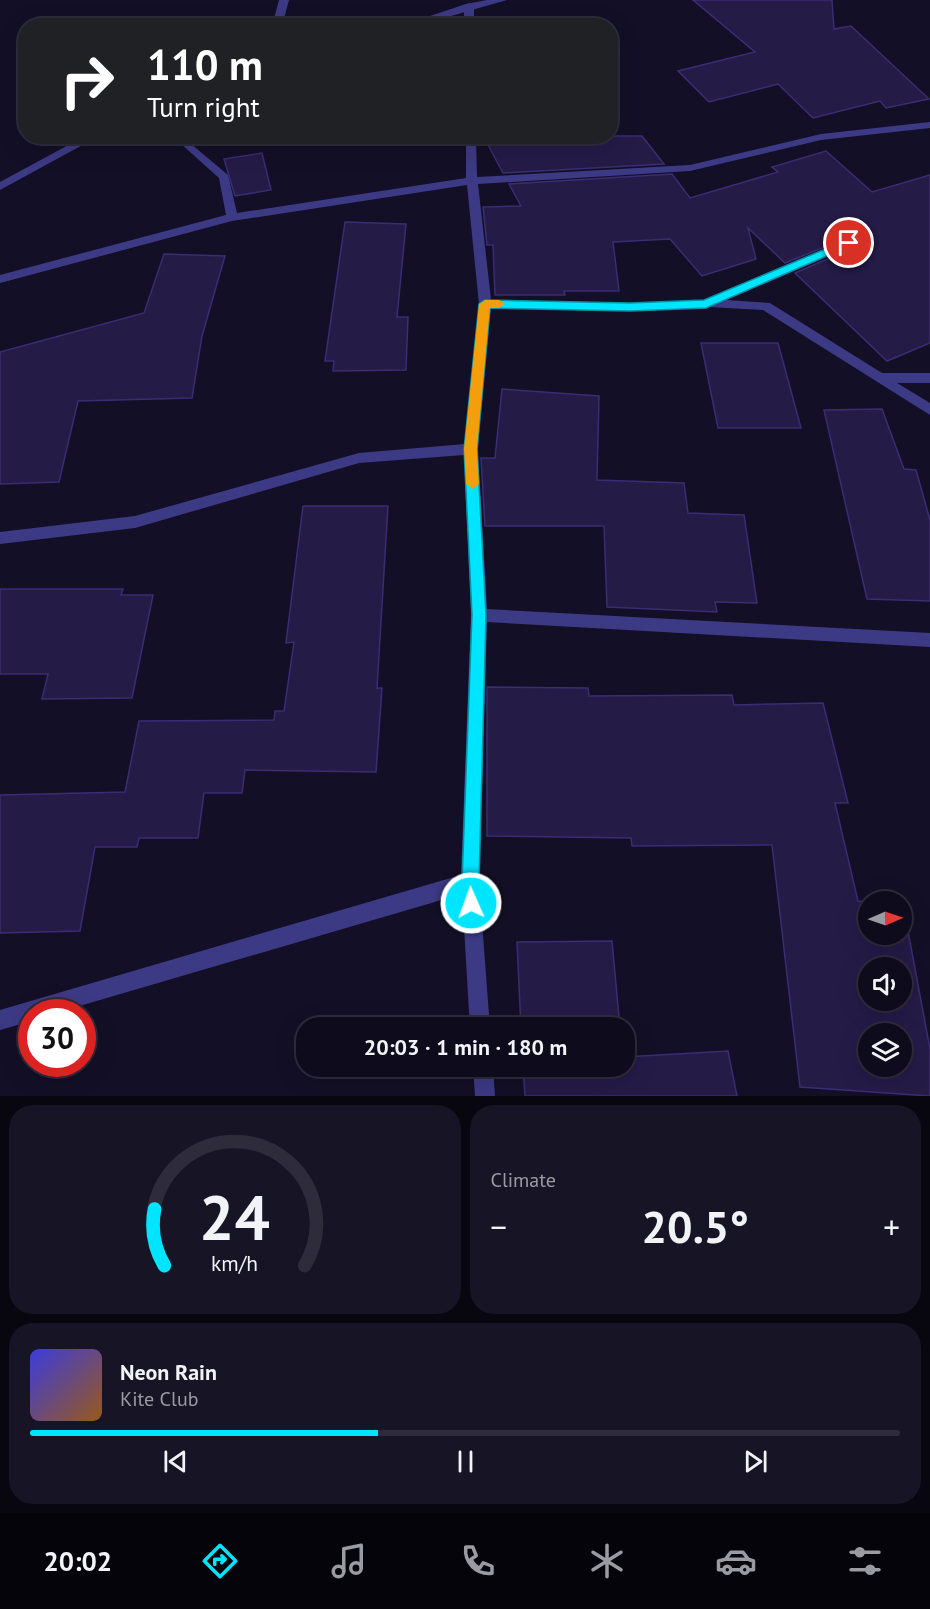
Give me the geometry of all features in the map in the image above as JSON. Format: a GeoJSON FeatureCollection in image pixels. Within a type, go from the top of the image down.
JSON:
{"type":"FeatureCollection","features":[{"type":"Feature","properties":{"kind":"street"},"geometry":{"type":"LineString","coordinates":[[279,18],[284,0]]}},
{"type":"Feature","properties":{"kind":"street"},"geometry":{"type":"LineString","coordinates":[[430,18],[469,6],[502,0]]}},
{"type":"Feature","properties":{"kind":"street"},"geometry":{"type":"LineString","coordinates":[[469,6],[469,18]]}},
{"type":"Feature","properties":{"kind":"street"},"geometry":{"type":"LineString","coordinates":[[0,279],[232,217],[472,181],[690,168],[821,137],[930,125]]}},
{"type":"Feature","properties":{"kind":"street"},"geometry":{"type":"LineString","coordinates":[[0,187],[79,144]]}},
{"type":"Feature","properties":{"kind":"street"},"geometry":{"type":"LineString","coordinates":[[187,144],[224,177],[232,217]]}},
{"type":"Feature","properties":{"kind":"street"},"geometry":{"type":"LineString","coordinates":[[471,144],[472,181],[485,304],[471,449],[479,615],[470,882],[479,1017]]}},
{"type":"Feature","properties":{"kind":"street"},"geometry":{"type":"LineString","coordinates":[[706,304],[849,243]]}},
{"type":"Feature","properties":{"kind":"street"},"geometry":{"type":"LineString","coordinates":[[485,304],[630,307],[706,304],[766,306],[930,410]]}},
{"type":"Feature","properties":{"kind":"street"},"geometry":{"type":"LineString","coordinates":[[879,378],[930,378]]}},
{"type":"Feature","properties":{"kind":"street"},"geometry":{"type":"LineString","coordinates":[[0,538],[135,522],[360,458],[471,449]]}},
{"type":"Feature","properties":{"kind":"street"},"geometry":{"type":"LineString","coordinates":[[479,615],[930,640]]}},
{"type":"Feature","properties":{"kind":"street"},"geometry":{"type":"LineString","coordinates":[[0,1020],[470,882]]}},
{"type":"Feature","properties":{"kind":"street"},"geometry":{"type":"LineString","coordinates":[[483,1077],[484,1096]]}},
{"type":"Feature","properties":{"kind":"building"},"geometry":{"type":"Polygon","coordinates":[[[693,0],[832,0],[834,29],[851,26],[929,99],[886,108],[880,101],[813,118],[778,84],[709,102],[678,71],[755,52],[693,0]]]}},
{"type":"Feature","properties":{"kind":"building"},"geometry":{"type":"Polygon","coordinates":[[[618,136],[642,136],[664,164],[503,173],[488,144],[618,144],[618,136]]]}},
{"type":"Feature","properties":{"kind":"building"},"geometry":{"type":"Polygon","coordinates":[[[826,151],[872,192],[930,175],[930,343],[887,361],[795,273],[853,248],[854,239],[849,237],[785,263],[748,228],[756,259],[702,276],[670,239],[613,242],[619,291],[564,291],[565,295],[495,295],[493,245],[487,245],[483,207],[521,206],[509,184],[672,174],[690,198],[778,172],[772,167],[826,151]]]}},
{"type":"Feature","properties":{"kind":"building"},"geometry":{"type":"Polygon","coordinates":[[[262,153],[271,190],[235,196],[224,159],[262,153]]]}},
{"type":"Feature","properties":{"kind":"building"},"geometry":{"type":"Polygon","coordinates":[[[345,222],[406,224],[397,317],[408,317],[406,370],[333,371],[334,361],[325,361],[345,222]]]}},
{"type":"Feature","properties":{"kind":"building"},"geometry":{"type":"Polygon","coordinates":[[[164,254],[225,256],[202,336],[192,398],[78,401],[59,482],[0,484],[0,352],[144,313],[164,254]]]}},
{"type":"Feature","properties":{"kind":"building"},"geometry":{"type":"Polygon","coordinates":[[[701,343],[778,343],[801,428],[718,428],[701,343]]]}},
{"type":"Feature","properties":{"kind":"building"},"geometry":{"type":"Polygon","coordinates":[[[502,389],[599,396],[597,480],[684,483],[688,513],[744,515],[757,603],[715,602],[717,612],[607,607],[604,526],[485,526],[481,458],[495,458],[502,389]]]}},
{"type":"Feature","properties":{"kind":"building"},"geometry":{"type":"Polygon","coordinates":[[[882,409],[904,469],[916,470],[930,520],[930,601],[867,599],[824,410],[882,409]]]}},
{"type":"Feature","properties":{"kind":"building"},"geometry":{"type":"Polygon","coordinates":[[[303,506],[388,506],[377,688],[382,688],[376,772],[245,770],[242,793],[204,793],[198,838],[139,838],[137,847],[95,847],[80,931],[0,933],[0,795],[125,792],[139,721],[274,720],[275,711],[284,711],[294,642],[286,643],[303,506]]]}},
{"type":"Feature","properties":{"kind":"building"},"geometry":{"type":"Polygon","coordinates":[[[0,589],[123,589],[121,595],[153,595],[132,698],[42,699],[48,674],[0,674],[0,589]]]}},
{"type":"Feature","properties":{"kind":"building"},"geometry":{"type":"Polygon","coordinates":[[[487,687],[588,688],[589,696],[732,695],[734,705],[823,703],[848,803],[835,803],[858,901],[858,945],[911,945],[930,1049],[930,1096],[800,1087],[772,845],[632,846],[631,838],[487,836],[487,687]]]}},
{"type":"Feature","properties":{"kind":"building"},"geometry":{"type":"Polygon","coordinates":[[[612,941],[619,1017],[520,1017],[517,942],[612,941]]]}},
{"type":"Feature","properties":{"kind":"building"},"geometry":{"type":"Polygon","coordinates":[[[728,1051],[737,1096],[525,1096],[524,1077],[635,1077],[635,1056],[728,1051]]]}},
{"type":"Feature","properties":{"kind":"slow traffic"},"geometry":{"type":"LineString","coordinates":[[473,484],[471,449],[485,304],[499,304]]}},
{"type":"Feature","properties":{"kind":"route"},"geometry":{"type":"LineString","coordinates":[[471,903],[479,615],[471,449],[485,304],[630,307],[706,304],[849,243]]}}]}
